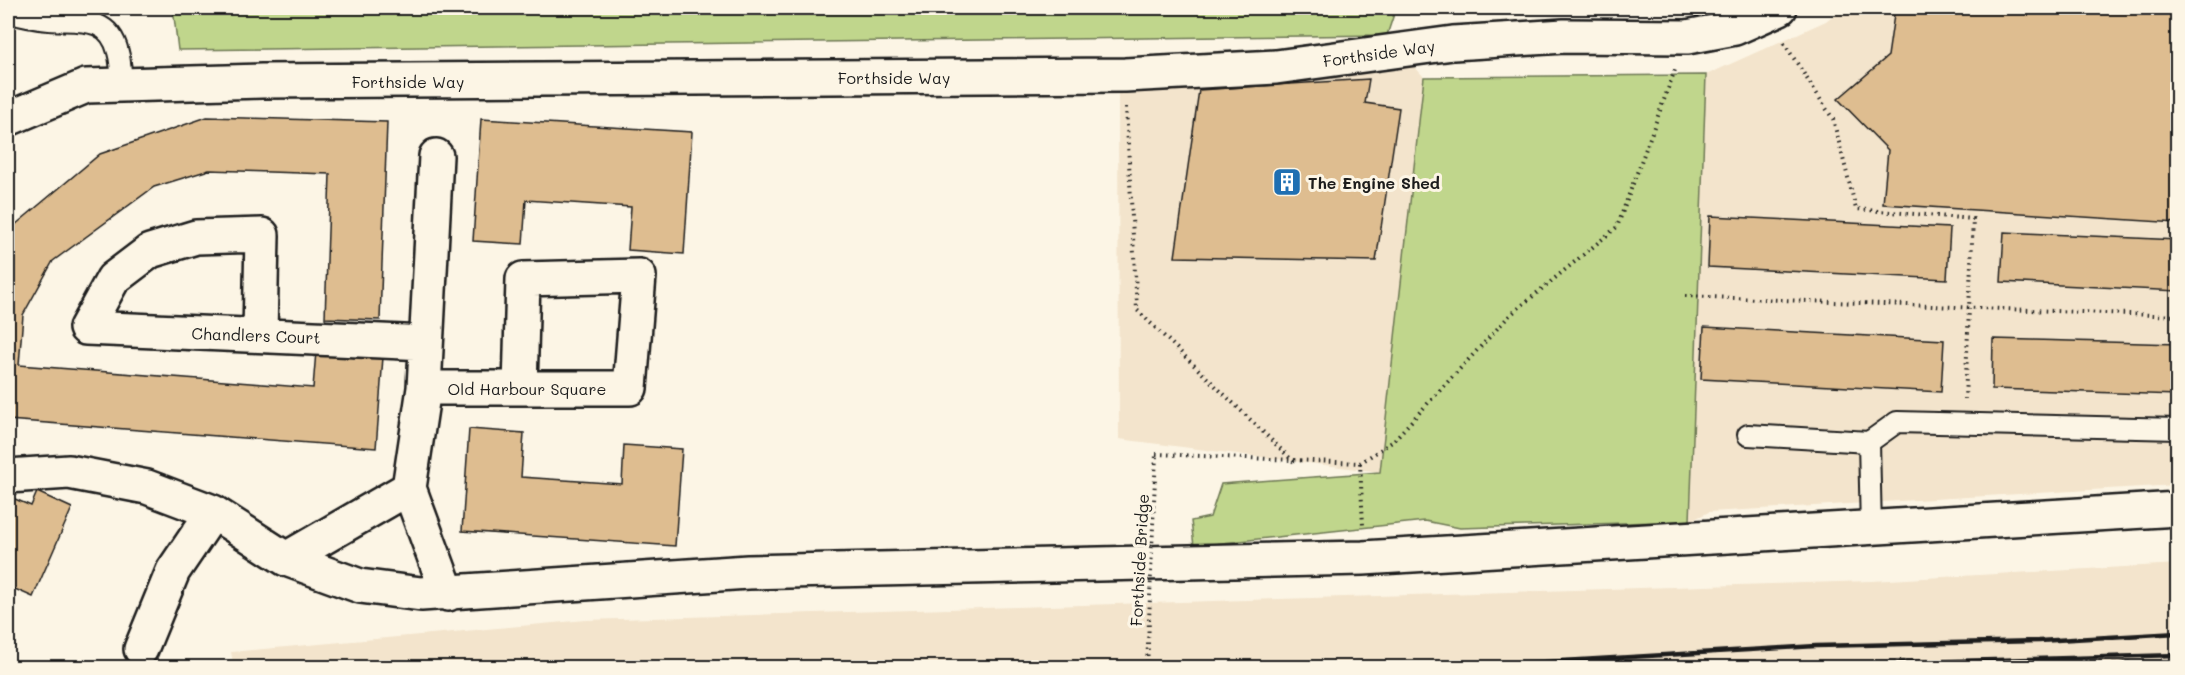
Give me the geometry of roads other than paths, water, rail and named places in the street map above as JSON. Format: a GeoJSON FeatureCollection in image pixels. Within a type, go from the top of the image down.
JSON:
{"type":"FeatureCollection","features":[{"type":"Feature","properties":{"kind":"street","name":"Forthside Way"},"geometry":{"type":"LineString","coordinates":[[8,119],[86,86],[262,81],[1125,75],[1276,66],[1464,42],[1564,36],[1687,37],[1735,28],[1773,11]]}},
{"type":"Feature","properties":{"kind":"street"},"geometry":{"type":"LineString","coordinates":[[436,156],[424,388],[409,488],[448,594]]}},
{"type":"Feature","properties":{"kind":"street","name":"Chandlers Court"},"geometry":{"type":"LineString","coordinates":[[260,335],[262,235],[196,237],[150,251],[113,279],[86,328],[426,343]]}},
{"type":"Feature","properties":{"kind":"street","name":"Old Harbour Square"},"geometry":{"type":"LineString","coordinates":[[424,388],[520,388],[630,388],[639,276],[523,279],[520,388]]}},
{"type":"Feature","properties":{"kind":"street"},"geometry":{"type":"LineString","coordinates":[[8,476],[69,471],[147,487],[213,512],[286,559],[360,586],[421,594],[448,594],[748,572],[1363,558],[1871,529],[2178,508]]}},
{"type":"Feature","properties":{"kind":"street"},"geometry":{"type":"LineString","coordinates":[[286,559],[409,488]]}},
{"type":"Feature","properties":{"kind":"street"},"geometry":{"type":"LineString","coordinates":[[141,649],[173,572],[213,512]]}},
{"type":"Feature","properties":{"kind":"lane"},"geometry":{"type":"LineString","coordinates":[[8,12],[50,20],[86,20],[102,27],[112,38],[118,52],[122,85]]}},
{"type":"Feature","properties":{"kind":"lane"},"geometry":{"type":"LineString","coordinates":[[1748,435],[1869,442],[1897,422],[2178,429]]}},
{"type":"Feature","properties":{"kind":"lane"},"geometry":{"type":"LineString","coordinates":[[1869,442],[1871,529]]}},
{"type":"Feature","properties":{"kind":"railway"},"geometry":{"type":"LineString","coordinates":[[1444,668],[1816,646],[2039,641],[2178,633]]}},
{"type":"Feature","properties":{"kind":"railway"},"geometry":{"type":"LineString","coordinates":[[1698,668],[2178,655]]}},
{"type":"Feature","properties":{"kind":"railway"},"geometry":{"type":"LineString","coordinates":[[2094,668],[2129,663]]}},
{"type":"Feature","properties":{"kind":"place","name":"The Engine Shed"},"geometry":{"type":"Point","coordinates":[1287,182]}}]}
